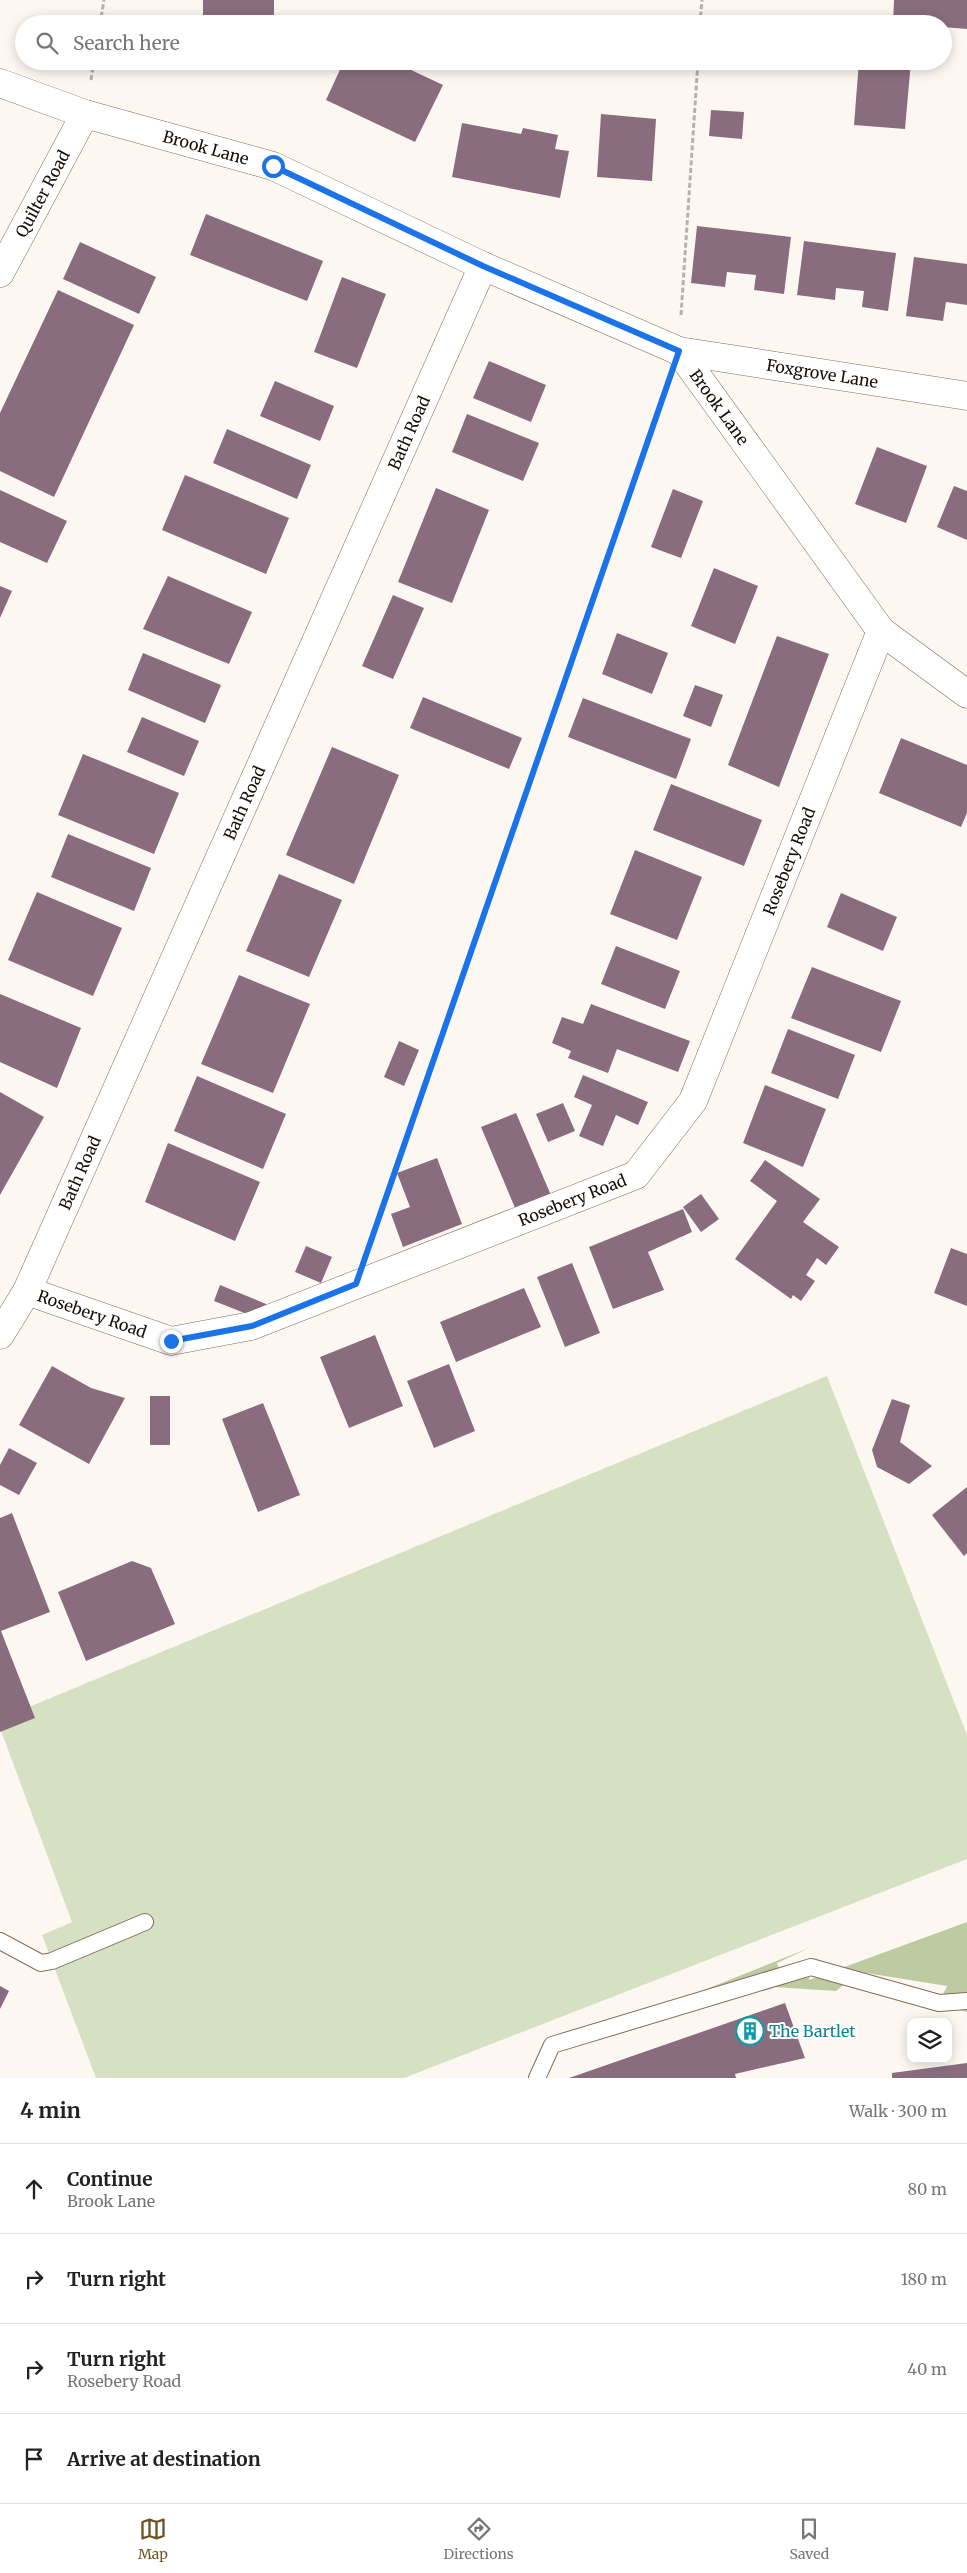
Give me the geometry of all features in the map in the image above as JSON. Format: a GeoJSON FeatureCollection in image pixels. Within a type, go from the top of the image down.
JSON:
{"type":"FeatureCollection","features":[{"type":"Feature","properties":{"kind":"street","name":"Brook Lane"},"geometry":{"type":"LineString","coordinates":[[0,83],[85,114],[273,166],[483,266],[679,351],[881,631],[967,694]]}},
{"type":"Feature","properties":{"kind":"street","name":"Quilter Road"},"geometry":{"type":"LineString","coordinates":[[0,273],[85,114]]}},
{"type":"Feature","properties":{"kind":"street","name":"Bath Road"},"geometry":{"type":"LineString","coordinates":[[0,1335],[27,1291],[483,266]]}},
{"type":"Feature","properties":{"kind":"street","name":"Foxgrove Lane"},"geometry":{"type":"LineString","coordinates":[[679,351],[967,396]]}},
{"type":"Feature","properties":{"kind":"street","name":"Rosebery Road"},"geometry":{"type":"LineString","coordinates":[[27,1291],[171,1341],[252,1326],[636,1175],[693,1101],[881,631]]}},
{"type":"Feature","properties":{"kind":"lane"},"geometry":{"type":"LineString","coordinates":[[0,1941],[40,1963],[52,1961],[145,1922]]}},
{"type":"Feature","properties":{"kind":"lane"},"geometry":{"type":"LineString","coordinates":[[537,2078],[552,2045],[811,1966],[939,2003],[967,2002]]}},
{"type":"Feature","properties":{"kind":"path"},"geometry":{"type":"LineString","coordinates":[[102,15],[104,0]]}},
{"type":"Feature","properties":{"kind":"path"},"geometry":{"type":"LineString","coordinates":[[701,15],[702,0]]}},
{"type":"Feature","properties":{"kind":"path"},"geometry":{"type":"LineString","coordinates":[[356,1284],[679,351],[697,70]]}},
{"type":"Feature","properties":{"kind":"green space"},"geometry":{"type":"Polygon","coordinates":[[[827,1376],[967,1735],[967,1859],[404,2078],[96,2078],[42,1935],[72,1922],[0,1728],[0,1719],[827,1376]]]}},
{"type":"Feature","properties":{"kind":"green space"},"geometry":{"type":"Polygon","coordinates":[[[967,1922],[967,2012],[939,2003],[947,1986],[860,1972],[836,1991],[758,1986],[716,1994],[704,1990],[809,1948],[777,1963],[784,1981],[811,1967],[809,1980],[967,1922]]]}},
{"type":"Feature","properties":{"kind":"building"},"geometry":{"type":"Polygon","coordinates":[[[203,0],[274,0],[274,15],[203,15],[203,0]]]}},
{"type":"Feature","properties":{"kind":"building"},"geometry":{"type":"Polygon","coordinates":[[[894,0],[967,0],[967,29],[952,28],[952,15],[893,15],[894,0]]]}},
{"type":"Feature","properties":{"kind":"building"},"geometry":{"type":"Polygon","coordinates":[[[340,70],[411,70],[443,85],[415,142],[326,100],[340,70]]]}},
{"type":"Feature","properties":{"kind":"building"},"geometry":{"type":"Polygon","coordinates":[[[858,70],[910,70],[905,129],[854,125],[858,70]]]}},
{"type":"Feature","properties":{"kind":"building"},"geometry":{"type":"Polygon","coordinates":[[[711,110],[744,112],[742,139],[709,136],[711,110]]]}},
{"type":"Feature","properties":{"kind":"building"},"geometry":{"type":"Polygon","coordinates":[[[601,114],[656,119],[652,181],[597,177],[601,114]]]}},
{"type":"Feature","properties":{"kind":"building"},"geometry":{"type":"Polygon","coordinates":[[[462,123],[521,134],[523,128],[558,135],[555,149],[569,151],[560,198],[452,177],[462,123]]]}},
{"type":"Feature","properties":{"kind":"building"},"geometry":{"type":"Polygon","coordinates":[[[206,214],[323,261],[307,301],[190,255],[206,214]]]}},
{"type":"Feature","properties":{"kind":"building"},"geometry":{"type":"Polygon","coordinates":[[[697,226],[791,237],[784,294],[754,290],[756,275],[727,272],[725,287],[691,283],[697,226]]]}},
{"type":"Feature","properties":{"kind":"building"},"geometry":{"type":"Polygon","coordinates":[[[804,241],[896,253],[888,311],[862,307],[864,291],[836,288],[835,300],[797,295],[804,241]]]}},
{"type":"Feature","properties":{"kind":"building"},"geometry":{"type":"Polygon","coordinates":[[[80,242],[156,277],[139,314],[63,279],[80,242]]]}},
{"type":"Feature","properties":{"kind":"building"},"geometry":{"type":"Polygon","coordinates":[[[914,257],[967,264],[967,305],[946,302],[943,321],[906,316],[914,257]]]}},
{"type":"Feature","properties":{"kind":"building"},"geometry":{"type":"Polygon","coordinates":[[[342,277],[386,294],[357,368],[314,352],[342,277]]]}},
{"type":"Feature","properties":{"kind":"building"},"geometry":{"type":"Polygon","coordinates":[[[58,290],[134,325],[54,497],[0,471],[0,413],[58,290]]]}},
{"type":"Feature","properties":{"kind":"building"},"geometry":{"type":"Polygon","coordinates":[[[489,361],[546,385],[531,422],[473,398],[489,361]]]}},
{"type":"Feature","properties":{"kind":"building"},"geometry":{"type":"Polygon","coordinates":[[[275,381],[334,406],[320,441],[260,416],[275,381]]]}},
{"type":"Feature","properties":{"kind":"building"},"geometry":{"type":"Polygon","coordinates":[[[467,414],[539,443],[523,481],[452,452],[467,414]]]}},
{"type":"Feature","properties":{"kind":"building"},"geometry":{"type":"Polygon","coordinates":[[[227,429],[311,465],[297,499],[213,463],[227,429]]]}},
{"type":"Feature","properties":{"kind":"building"},"geometry":{"type":"Polygon","coordinates":[[[877,447],[927,466],[906,523],[855,504],[877,447]]]}},
{"type":"Feature","properties":{"kind":"building"},"geometry":{"type":"Polygon","coordinates":[[[185,475],[289,518],[266,574],[162,530],[185,475]]]}},
{"type":"Feature","properties":{"kind":"building"},"geometry":{"type":"Polygon","coordinates":[[[954,486],[967,491],[967,540],[937,527],[954,486]]]}},
{"type":"Feature","properties":{"kind":"building"},"geometry":{"type":"Polygon","coordinates":[[[436,488],[489,510],[452,603],[398,582],[436,488]]]}},
{"type":"Feature","properties":{"kind":"building"},"geometry":{"type":"Polygon","coordinates":[[[673,489],[703,501],[681,558],[651,547],[673,489]]]}},
{"type":"Feature","properties":{"kind":"building"},"geometry":{"type":"Polygon","coordinates":[[[0,490],[67,521],[47,563],[0,542],[0,490]]]}},
{"type":"Feature","properties":{"kind":"building"},"geometry":{"type":"Polygon","coordinates":[[[714,568],[758,586],[735,644],[691,626],[714,568]]]}},
{"type":"Feature","properties":{"kind":"building"},"geometry":{"type":"Polygon","coordinates":[[[168,576],[252,612],[229,664],[143,629],[168,576]]]}},
{"type":"Feature","properties":{"kind":"building"},"geometry":{"type":"Polygon","coordinates":[[[0,586],[12,591],[0,618],[0,586]]]}},
{"type":"Feature","properties":{"kind":"building"},"geometry":{"type":"Polygon","coordinates":[[[393,595],[424,608],[393,679],[362,666],[393,595]]]}},
{"type":"Feature","properties":{"kind":"building"},"geometry":{"type":"Polygon","coordinates":[[[617,633],[668,653],[652,694],[602,674],[617,633]]]}},
{"type":"Feature","properties":{"kind":"building"},"geometry":{"type":"Polygon","coordinates":[[[777,636],[829,654],[779,787],[728,765],[777,636]]]}},
{"type":"Feature","properties":{"kind":"building"},"geometry":{"type":"Polygon","coordinates":[[[143,653],[221,685],[205,723],[128,690],[143,653]]]}},
{"type":"Feature","properties":{"kind":"building"},"geometry":{"type":"Polygon","coordinates":[[[695,685],[723,695],[711,727],[683,716],[695,685]]]}},
{"type":"Feature","properties":{"kind":"building"},"geometry":{"type":"Polygon","coordinates":[[[423,697],[522,738],[509,769],[410,728],[423,697]]]}},
{"type":"Feature","properties":{"kind":"building"},"geometry":{"type":"Polygon","coordinates":[[[583,698],[691,739],[676,779],[568,737],[583,698]]]}},
{"type":"Feature","properties":{"kind":"building"},"geometry":{"type":"Polygon","coordinates":[[[142,717],[199,741],[184,776],[127,752],[142,717]]]}},
{"type":"Feature","properties":{"kind":"building"},"geometry":{"type":"Polygon","coordinates":[[[901,738],[967,765],[967,813],[961,827],[879,793],[901,738]]]}},
{"type":"Feature","properties":{"kind":"building"},"geometry":{"type":"Polygon","coordinates":[[[332,747],[399,775],[354,884],[286,855],[332,747]]]}},
{"type":"Feature","properties":{"kind":"building"},"geometry":{"type":"Polygon","coordinates":[[[83,754],[179,793],[154,854],[58,815],[83,754]]]}},
{"type":"Feature","properties":{"kind":"building"},"geometry":{"type":"Polygon","coordinates":[[[671,784],[762,820],[744,866],[653,830],[671,784]]]}},
{"type":"Feature","properties":{"kind":"building"},"geometry":{"type":"Polygon","coordinates":[[[68,834],[151,868],[134,911],[51,877],[68,834]]]}},
{"type":"Feature","properties":{"kind":"building"},"geometry":{"type":"Polygon","coordinates":[[[635,850],[702,877],[677,940],[610,914],[635,850]]]}},
{"type":"Feature","properties":{"kind":"building"},"geometry":{"type":"Polygon","coordinates":[[[279,874],[342,900],[309,977],[246,951],[279,874]]]}},
{"type":"Feature","properties":{"kind":"building"},"geometry":{"type":"Polygon","coordinates":[[[37,892],[122,928],[93,996],[8,960],[37,892]]]}},
{"type":"Feature","properties":{"kind":"building"},"geometry":{"type":"Polygon","coordinates":[[[841,893],[897,917],[883,951],[827,927],[841,893]]]}},
{"type":"Feature","properties":{"kind":"building"},"geometry":{"type":"Polygon","coordinates":[[[616,946],[680,971],[665,1009],[601,984],[616,946]]]}},
{"type":"Feature","properties":{"kind":"building"},"geometry":{"type":"Polygon","coordinates":[[[812,967],[901,1001],[881,1052],[791,1018],[812,967]]]}},
{"type":"Feature","properties":{"kind":"building"},"geometry":{"type":"Polygon","coordinates":[[[239,975],[310,1004],[273,1093],[201,1064],[239,975]]]}},
{"type":"Feature","properties":{"kind":"building"},"geometry":{"type":"Polygon","coordinates":[[[0,994],[81,1028],[57,1088],[0,1062],[0,994]]]}},
{"type":"Feature","properties":{"kind":"building"},"geometry":{"type":"Polygon","coordinates":[[[591,1004],[690,1041],[678,1072],[617,1049],[608,1073],[568,1058],[571,1051],[552,1043],[562,1017],[583,1024],[591,1004]]]}},
{"type":"Feature","properties":{"kind":"building"},"geometry":{"type":"Polygon","coordinates":[[[788,1029],[855,1055],[838,1099],[771,1073],[788,1029]]]}},
{"type":"Feature","properties":{"kind":"building"},"geometry":{"type":"Polygon","coordinates":[[[399,1041],[419,1050],[404,1086],[384,1077],[399,1041]]]}},
{"type":"Feature","properties":{"kind":"building"},"geometry":{"type":"Polygon","coordinates":[[[583,1075],[648,1102],[638,1125],[616,1115],[603,1146],[579,1136],[592,1105],[574,1097],[583,1075]]]}},
{"type":"Feature","properties":{"kind":"building"},"geometry":{"type":"Polygon","coordinates":[[[197,1076],[286,1114],[263,1169],[174,1131],[197,1076]]]}},
{"type":"Feature","properties":{"kind":"building"},"geometry":{"type":"Polygon","coordinates":[[[765,1085],[826,1109],[803,1167],[743,1143],[765,1085]]]}},
{"type":"Feature","properties":{"kind":"building"},"geometry":{"type":"Polygon","coordinates":[[[0,1092],[44,1117],[0,1195],[0,1092]]]}},
{"type":"Feature","properties":{"kind":"building"},"geometry":{"type":"Polygon","coordinates":[[[563,1103],[575,1131],[548,1142],[536,1114],[563,1103]]]}},
{"type":"Feature","properties":{"kind":"building"},"geometry":{"type":"Polygon","coordinates":[[[516,1113],[553,1200],[518,1215],[481,1127],[516,1113]]]}},
{"type":"Feature","properties":{"kind":"building"},"geometry":{"type":"Polygon","coordinates":[[[168,1143],[260,1182],[235,1241],[145,1202],[168,1143]]]}},
{"type":"Feature","properties":{"kind":"building"},"geometry":{"type":"Polygon","coordinates":[[[437,1158],[462,1224],[403,1247],[391,1214],[410,1207],[397,1173],[437,1158]]]}},
{"type":"Feature","properties":{"kind":"building"},"geometry":{"type":"Polygon","coordinates":[[[765,1160],[820,1199],[803,1222],[839,1247],[826,1265],[817,1258],[806,1275],[815,1281],[801,1301],[793,1295],[791,1299],[735,1259],[777,1201],[750,1181],[765,1160]]]}},
{"type":"Feature","properties":{"kind":"building"},"geometry":{"type":"Polygon","coordinates":[[[701,1194],[719,1219],[701,1232],[683,1207],[701,1194]]]}},
{"type":"Feature","properties":{"kind":"building"},"geometry":{"type":"Polygon","coordinates":[[[683,1209],[692,1232],[648,1252],[664,1290],[613,1309],[589,1247],[683,1209]]]}},
{"type":"Feature","properties":{"kind":"building"},"geometry":{"type":"Polygon","coordinates":[[[306,1246],[332,1257],[321,1283],[295,1272],[306,1246]]]}},
{"type":"Feature","properties":{"kind":"building"},"geometry":{"type":"Polygon","coordinates":[[[951,1248],[967,1254],[967,1306],[934,1293],[951,1248]]]}},
{"type":"Feature","properties":{"kind":"building"},"geometry":{"type":"Polygon","coordinates":[[[572,1263],[600,1333],[565,1347],[537,1277],[572,1263]]]}},
{"type":"Feature","properties":{"kind":"building"},"geometry":{"type":"Polygon","coordinates":[[[220,1285],[266,1304],[260,1319],[214,1301],[220,1285]]]}},
{"type":"Feature","properties":{"kind":"building"},"geometry":{"type":"Polygon","coordinates":[[[524,1288],[541,1327],[456,1362],[440,1322],[524,1288]]]}},
{"type":"Feature","properties":{"kind":"building"},"geometry":{"type":"Polygon","coordinates":[[[375,1335],[403,1406],[349,1428],[320,1357],[375,1335]]]}},
{"type":"Feature","properties":{"kind":"building"},"geometry":{"type":"Polygon","coordinates":[[[449,1364],[475,1431],[434,1448],[407,1381],[449,1364]]]}},
{"type":"Feature","properties":{"kind":"building"},"geometry":{"type":"Polygon","coordinates":[[[52,1366],[91,1388],[125,1398],[89,1464],[19,1425],[52,1366]]]}},
{"type":"Feature","properties":{"kind":"building"},"geometry":{"type":"Polygon","coordinates":[[[150,1396],[170,1396],[170,1445],[150,1445],[150,1396]]]}},
{"type":"Feature","properties":{"kind":"building"},"geometry":{"type":"Polygon","coordinates":[[[892,1399],[910,1405],[900,1442],[932,1466],[909,1484],[877,1467],[872,1450],[892,1399]]]}},
{"type":"Feature","properties":{"kind":"building"},"geometry":{"type":"Polygon","coordinates":[[[263,1403],[300,1495],[258,1512],[222,1419],[263,1403]]]}},
{"type":"Feature","properties":{"kind":"building"},"geometry":{"type":"Polygon","coordinates":[[[9,1448],[37,1463],[19,1495],[0,1485],[0,1465],[9,1448]]]}},
{"type":"Feature","properties":{"kind":"building"},"geometry":{"type":"Polygon","coordinates":[[[967,1487],[967,1553],[964,1556],[932,1515],[967,1487]]]}},
{"type":"Feature","properties":{"kind":"building"},"geometry":{"type":"Polygon","coordinates":[[[12,1513],[50,1612],[1,1631],[35,1718],[0,1732],[0,1518],[12,1513]]]}},
{"type":"Feature","properties":{"kind":"building"},"geometry":{"type":"Polygon","coordinates":[[[132,1561],[151,1568],[175,1624],[86,1661],[58,1592],[132,1561]]]}},
{"type":"Feature","properties":{"kind":"building"},"geometry":{"type":"Polygon","coordinates":[[[0,1986],[9,1991],[0,2009],[0,1986]]]}},
{"type":"Feature","properties":{"kind":"building","name":"The Bartlet"},"geometry":{"type":"Polygon","coordinates":[[[785,2003],[805,2058],[735,2074],[736,2078],[569,2078],[785,2003]]]}},
{"type":"Feature","properties":{"kind":"building"},"geometry":{"type":"Polygon","coordinates":[[[967,2063],[967,2078],[892,2078],[892,2073],[967,2063]]]}},
{"type":"Feature","properties":{"kind":"place","name":"The Bartlet"},"geometry":{"type":"Point","coordinates":[750,2031]}},
{"type":"Feature","properties":{"kind":"route"},"geometry":{"type":"LineString","coordinates":[[171,1341],[252,1326],[356,1284],[679,351],[483,266],[273,166]]}}]}
